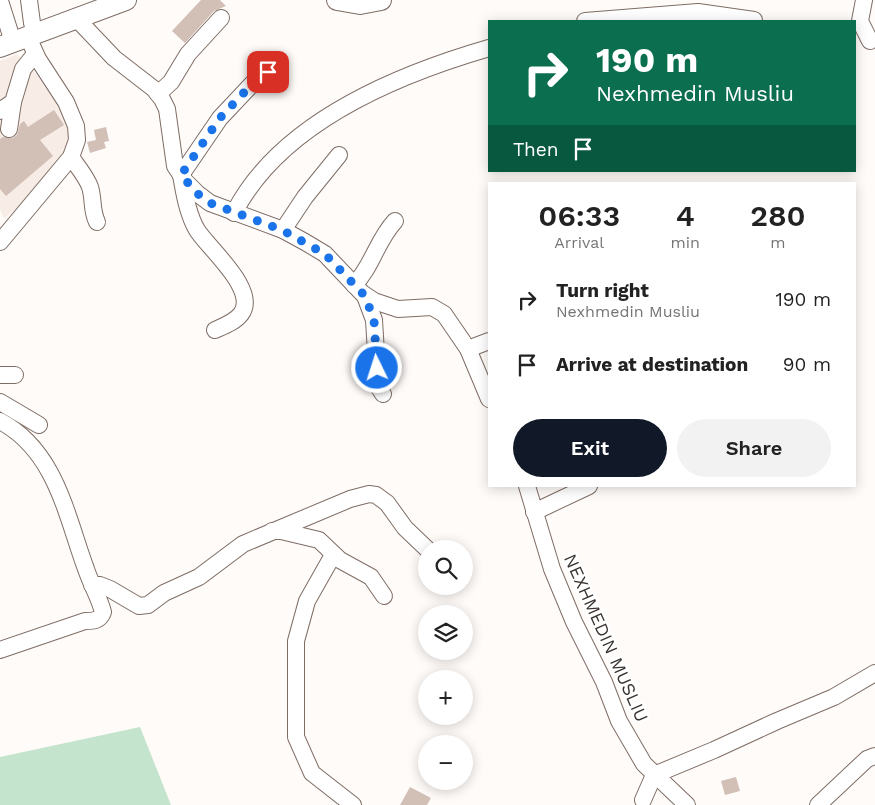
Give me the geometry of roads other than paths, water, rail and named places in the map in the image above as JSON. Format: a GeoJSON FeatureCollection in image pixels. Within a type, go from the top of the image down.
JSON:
{"type":"FeatureCollection","features":[{"type":"Feature","properties":{"kind":"main road"},"geometry":{"type":"LineString","coordinates":[[17,43],[76,18],[126,0]]}},
{"type":"Feature","properties":{"kind":"main road"},"geometry":{"type":"LineString","coordinates":[[345,1],[360,4],[381,0]]}},
{"type":"Feature","properties":{"kind":"street"},"geometry":{"type":"LineString","coordinates":[[17,43],[32,23],[29,0]]}},
{"type":"Feature","properties":{"kind":"street"},"geometry":{"type":"LineString","coordinates":[[864,0],[860,21],[870,41]]}},
{"type":"Feature","properties":{"kind":"street"},"geometry":{"type":"LineString","coordinates":[[0,1],[17,43],[23,69],[7,107],[9,129]]}},
{"type":"Feature","properties":{"kind":"street"},"geometry":{"type":"LineString","coordinates":[[598,20],[698,12],[754,20]]}},
{"type":"Feature","properties":{"kind":"street"},"geometry":{"type":"LineString","coordinates":[[76,18],[114,58],[154,88],[167,109],[175,166],[198,194],[210,203],[282,230],[325,254],[360,290],[374,301],[398,309],[432,307],[444,314],[452,323],[468,349],[488,397]]}},
{"type":"Feature","properties":{"kind":"street"},"geometry":{"type":"LineString","coordinates":[[158,94],[171,82],[188,54],[221,18]]}},
{"type":"Feature","properties":{"kind":"street"},"geometry":{"type":"LineString","coordinates":[[0,242],[71,156],[77,140],[76,126],[66,102],[17,43]]}},
{"type":"Feature","properties":{"kind":"street"},"geometry":{"type":"LineString","coordinates":[[234,213],[250,188],[302,133],[338,111],[386,86],[432,67],[488,48]]}},
{"type":"Feature","properties":{"kind":"street"},"geometry":{"type":"LineString","coordinates":[[215,330],[240,316],[244,300],[233,272],[196,229],[183,189],[181,175],[220,118],[253,83],[268,72]]}},
{"type":"Feature","properties":{"kind":"street"},"geometry":{"type":"LineString","coordinates":[[282,230],[305,197],[320,181],[339,155]]}},
{"type":"Feature","properties":{"kind":"street"},"geometry":{"type":"LineString","coordinates":[[71,156],[87,181],[90,189],[92,210],[97,222]]}},
{"type":"Feature","properties":{"kind":"street"},"geometry":{"type":"LineString","coordinates":[[383,394],[378,386],[374,320],[360,290],[366,271],[380,242],[395,221]]}},
{"type":"Feature","properties":{"kind":"street"},"geometry":{"type":"LineString","coordinates":[[468,349],[488,341]]}},
{"type":"Feature","properties":{"kind":"street"},"geometry":{"type":"LineString","coordinates":[[0,402],[40,425]]}},
{"type":"Feature","properties":{"kind":"street"},"geometry":{"type":"LineString","coordinates":[[0,421],[21,434],[47,466],[63,502],[103,612],[99,619],[85,621],[0,650]]}},
{"type":"Feature","properties":{"kind":"street","name":"NEXHMEDIN MUSLIU"},"geometry":{"type":"LineString","coordinates":[[527,487],[552,569],[574,622],[604,682],[619,722],[644,764],[686,805]]}},
{"type":"Feature","properties":{"kind":"street"},"geometry":{"type":"LineString","coordinates":[[534,512],[587,487]]}},
{"type":"Feature","properties":{"kind":"street"},"geometry":{"type":"LineString","coordinates":[[92,585],[100,585],[110,589],[139,606],[148,605],[164,593],[199,577],[243,544],[270,531],[350,499],[370,494],[376,495],[387,503],[405,528],[418,540]]}},
{"type":"Feature","properties":{"kind":"street"},"geometry":{"type":"LineString","coordinates":[[270,531],[281,531],[313,537],[319,540],[333,554],[371,577],[384,596]]}},
{"type":"Feature","properties":{"kind":"street"},"geometry":{"type":"LineString","coordinates":[[333,554],[307,602],[296,641],[296,737],[312,773],[353,805]]}},
{"type":"Feature","properties":{"kind":"street"},"geometry":{"type":"LineString","coordinates":[[92,585],[106,593],[131,615],[141,618]]}},
{"type":"Feature","properties":{"kind":"street"},"geometry":{"type":"LineString","coordinates":[[643,800],[654,774],[714,750],[777,720],[834,697],[875,673]]}},
{"type":"Feature","properties":{"kind":"street"},"geometry":{"type":"LineString","coordinates":[[818,805],[867,759],[875,756]]}}]}
